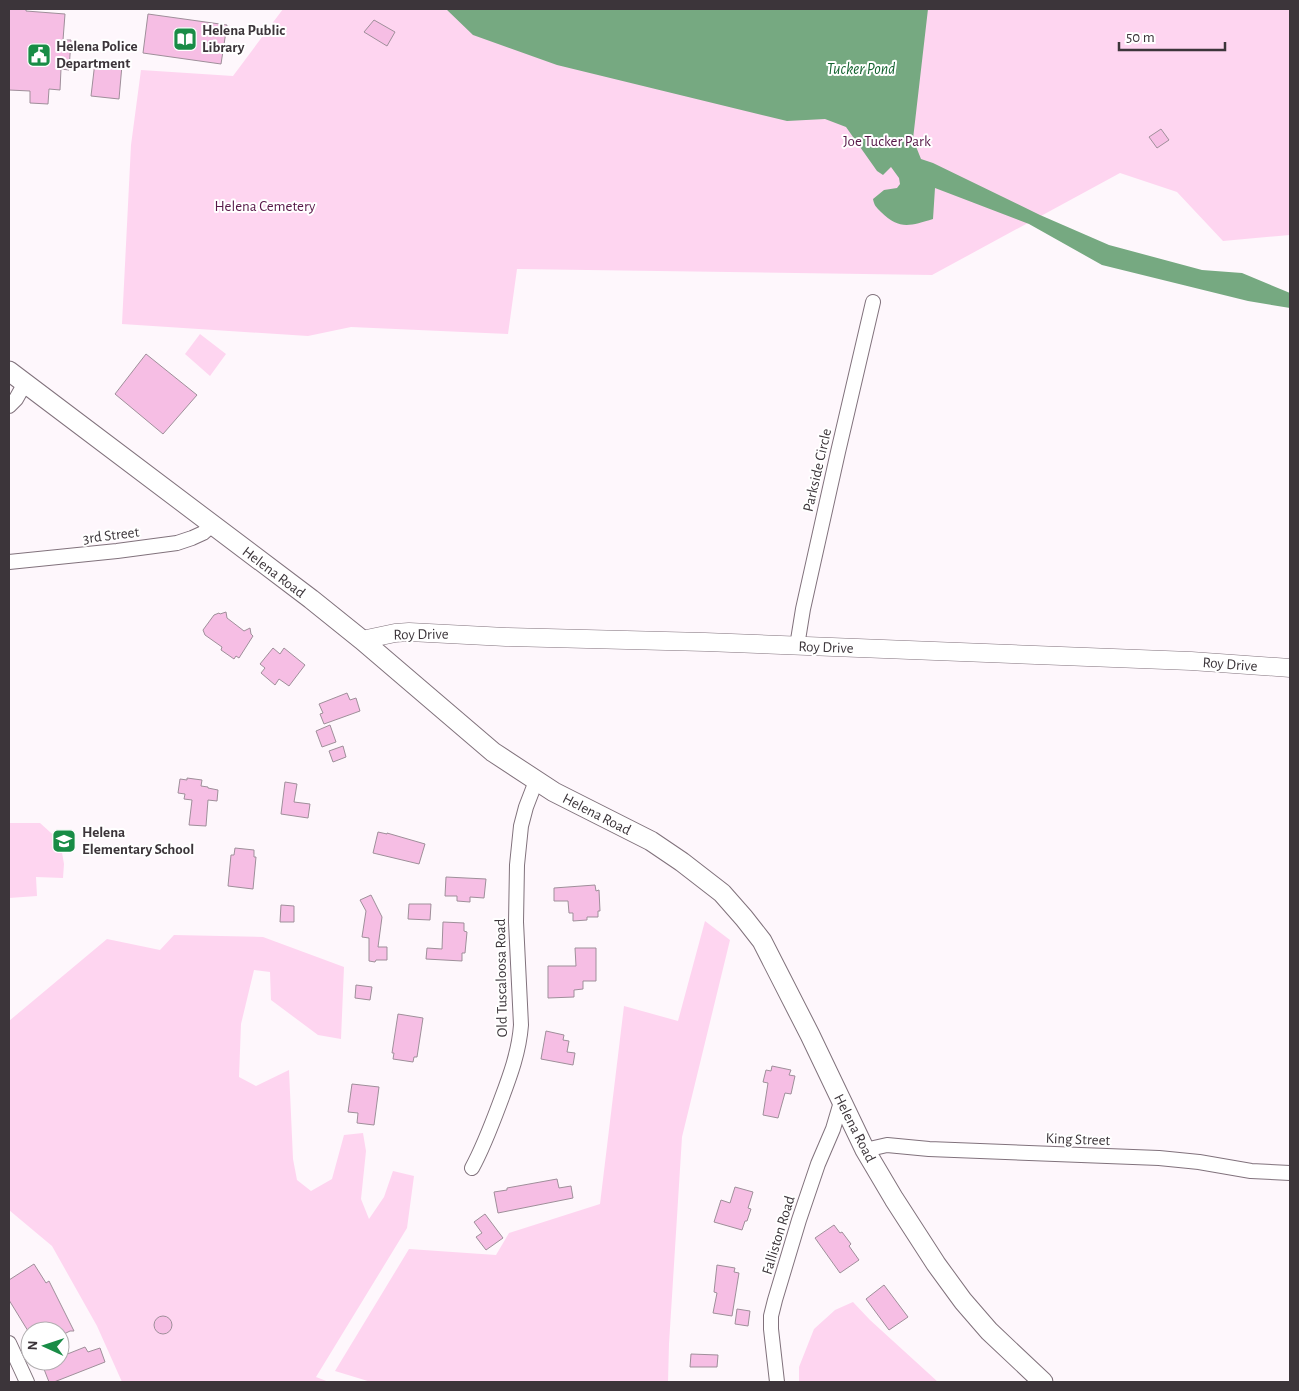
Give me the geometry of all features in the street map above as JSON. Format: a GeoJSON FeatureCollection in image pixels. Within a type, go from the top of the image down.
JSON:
{"type":"FeatureCollection","features":[{"type":"Feature","properties":{"kind":"main road","name":"Helena Road"},"geometry":{"type":"LineString","coordinates":[[9,371],[291,584],[362,640],[493,752],[554,792],[651,841],[722,892],[762,941],[810,1035],[865,1150],[936,1264],[963,1301],[989,1331],[1043,1382]]}},
{"type":"Feature","properties":{"kind":"street","name":"Parkside Circle"},"geometry":{"type":"LineString","coordinates":[[798,646],[803,609],[873,302]]}},
{"type":"Feature","properties":{"kind":"street"},"geometry":{"type":"LineString","coordinates":[[9,406],[16,399],[25,383]]}},
{"type":"Feature","properties":{"kind":"street","name":"3rd Street"},"geometry":{"type":"LineString","coordinates":[[9,562],[177,543],[203,533],[212,525]]}},
{"type":"Feature","properties":{"kind":"street","name":"Roy Drive"},"geometry":{"type":"LineString","coordinates":[[362,640],[394,633],[409,632],[1191,661],[1290,668]]}},
{"type":"Feature","properties":{"kind":"street","name":"Old Tuscaloosa Road"},"geometry":{"type":"LineString","coordinates":[[472,1168],[486,1140],[513,1068],[520,1039],[516,922],[517,865],[521,826],[526,806],[536,781]]}},
{"type":"Feature","properties":{"kind":"street","name":"Falliston Road"},"geometry":{"type":"LineString","coordinates":[[777,1382],[771,1316],[802,1211],[818,1164],[833,1129],[841,1102]]}},
{"type":"Feature","properties":{"kind":"street","name":"King Street"},"geometry":{"type":"LineString","coordinates":[[865,1150],[887,1145],[929,1149],[1159,1158],[1199,1162],[1251,1171],[1290,1173]]}},
{"type":"Feature","properties":{"kind":"street"},"geometry":{"type":"LineString","coordinates":[[9,1343],[27,1382]]}},
{"type":"Feature","properties":{"kind":"green space","name":"Joe Tucker Park"},"geometry":{"type":"Polygon","coordinates":[[[283,9],[1290,9],[1290,235],[1223,241],[1177,192],[1120,173],[932,275],[517,269],[508,334],[351,327],[308,336],[122,324],[131,145],[141,70],[233,76],[283,9]]]}},
{"type":"Feature","properties":{"kind":"green space"},"geometry":{"type":"Polygon","coordinates":[[[200,334],[226,354],[210,376],[185,354],[200,334]]]}},
{"type":"Feature","properties":{"kind":"green space"},"geometry":{"type":"Polygon","coordinates":[[[9,823],[40,823],[60,841],[64,864],[63,878],[36,877],[37,896],[9,898],[9,823]]]}},
{"type":"Feature","properties":{"kind":"green space"},"geometry":{"type":"Polygon","coordinates":[[[705,921],[730,940],[682,1137],[668,1382],[371,1382],[335,1371],[409,1249],[496,1255],[509,1233],[600,1204],[624,1006],[678,1021],[705,921]]]}},
{"type":"Feature","properties":{"kind":"green space"},"geometry":{"type":"Polygon","coordinates":[[[174,935],[263,937],[344,967],[341,1039],[318,1035],[271,1000],[270,972],[254,970],[241,1024],[239,1077],[256,1086],[289,1070],[293,1159],[297,1180],[311,1191],[332,1179],[344,1135],[363,1133],[366,1151],[361,1199],[369,1219],[384,1197],[393,1171],[414,1176],[407,1228],[316,1377],[329,1382],[122,1382],[97,1326],[52,1246],[9,1210],[9,1021],[107,939],[160,950],[174,935]]]}},
{"type":"Feature","properties":{"kind":"green space"},"geometry":{"type":"Polygon","coordinates":[[[853,1302],[938,1382],[799,1382],[799,1367],[814,1329],[835,1310],[853,1302]]]}},
{"type":"Feature","properties":{"kind":"water","name":"Tucker Pond"},"geometry":{"type":"Polygon","coordinates":[[[446,9],[928,9],[913,139],[921,159],[1109,245],[1202,270],[1242,273],[1290,293],[1290,308],[1248,301],[1102,265],[1029,224],[935,188],[933,219],[911,225],[893,222],[881,212],[873,199],[884,190],[897,188],[900,184],[899,178],[891,167],[883,175],[877,171],[846,127],[825,119],[787,121],[557,65],[473,35],[446,9]]]}},
{"type":"Feature","properties":{"kind":"building","name":"Helena Police Department"},"geometry":{"type":"Polygon","coordinates":[[[9,9],[26,9],[26,11],[65,14],[63,40],[71,40],[69,70],[61,69],[60,90],[49,89],[48,104],[30,103],[30,91],[9,90],[9,9]]]}},
{"type":"Feature","properties":{"kind":"building","name":"Helena Public Library"},"geometry":{"type":"Polygon","coordinates":[[[148,14],[227,25],[221,64],[143,53],[148,14]]]}},
{"type":"Feature","properties":{"kind":"building"},"geometry":{"type":"Polygon","coordinates":[[[374,20],[395,32],[387,46],[364,32],[374,20]]]}},
{"type":"Feature","properties":{"kind":"building"},"geometry":{"type":"Polygon","coordinates":[[[95,62],[122,65],[119,99],[91,96],[95,62]]]}},
{"type":"Feature","properties":{"kind":"building"},"geometry":{"type":"Polygon","coordinates":[[[1161,129],[1169,140],[1157,148],[1149,137],[1161,129]]]}},
{"type":"Feature","properties":{"kind":"building"},"geometry":{"type":"Polygon","coordinates":[[[146,354],[197,395],[163,434],[115,394],[146,354]]]}},
{"type":"Feature","properties":{"kind":"building"},"geometry":{"type":"Polygon","coordinates":[[[226,612],[227,618],[244,631],[250,628],[253,636],[239,658],[236,656],[234,659],[221,650],[222,647],[205,635],[203,630],[214,615],[226,612]]]}},
{"type":"Feature","properties":{"kind":"building"},"geometry":{"type":"Polygon","coordinates":[[[273,648],[280,654],[284,648],[305,665],[289,686],[279,679],[275,685],[261,673],[265,668],[260,664],[273,648]]]}},
{"type":"Feature","properties":{"kind":"building"},"geometry":{"type":"Polygon","coordinates":[[[347,693],[350,700],[356,698],[360,711],[324,724],[320,714],[323,713],[319,704],[347,693]]]}},
{"type":"Feature","properties":{"kind":"building"},"geometry":{"type":"Polygon","coordinates":[[[330,725],[336,742],[322,747],[316,731],[330,725]]]}},
{"type":"Feature","properties":{"kind":"building"},"geometry":{"type":"Polygon","coordinates":[[[343,746],[346,757],[333,762],[329,751],[343,746]]]}},
{"type":"Feature","properties":{"kind":"building"},"geometry":{"type":"Polygon","coordinates":[[[187,778],[202,780],[201,786],[218,790],[217,801],[208,800],[206,826],[189,825],[192,800],[184,799],[185,794],[178,793],[180,779],[187,780],[187,778]]]}},
{"type":"Feature","properties":{"kind":"building"},"geometry":{"type":"Polygon","coordinates":[[[285,782],[297,784],[294,802],[310,804],[308,818],[281,814],[285,782]]]}},
{"type":"Feature","properties":{"kind":"building"},"geometry":{"type":"Polygon","coordinates":[[[378,832],[425,844],[419,864],[373,853],[378,832]]]}},
{"type":"Feature","properties":{"kind":"building"},"geometry":{"type":"Polygon","coordinates":[[[235,848],[254,850],[254,857],[256,857],[253,889],[228,886],[231,855],[234,855],[235,848]]]}},
{"type":"Feature","properties":{"kind":"building"},"geometry":{"type":"Polygon","coordinates":[[[446,877],[486,879],[484,898],[470,897],[470,902],[457,901],[457,896],[445,896],[446,877]]]}},
{"type":"Feature","properties":{"kind":"building"},"geometry":{"type":"Polygon","coordinates":[[[595,885],[596,891],[599,890],[600,911],[598,911],[598,917],[587,917],[587,920],[573,921],[573,913],[569,913],[568,901],[554,901],[554,888],[595,885]]]}},
{"type":"Feature","properties":{"kind":"building"},"geometry":{"type":"Polygon","coordinates":[[[371,895],[382,917],[378,947],[387,947],[387,960],[376,960],[375,962],[369,961],[369,938],[362,937],[366,911],[360,900],[371,895]]]}},
{"type":"Feature","properties":{"kind":"building"},"geometry":{"type":"Polygon","coordinates":[[[409,904],[431,904],[430,920],[408,919],[409,904]]]}},
{"type":"Feature","properties":{"kind":"building"},"geometry":{"type":"Polygon","coordinates":[[[281,905],[294,906],[294,922],[280,922],[281,905]]]}},
{"type":"Feature","properties":{"kind":"building"},"geometry":{"type":"Polygon","coordinates":[[[443,922],[464,923],[464,931],[467,932],[465,953],[462,953],[462,961],[426,959],[427,948],[442,949],[443,922]]]}},
{"type":"Feature","properties":{"kind":"building"},"geometry":{"type":"Polygon","coordinates":[[[575,948],[596,948],[596,981],[583,981],[583,989],[574,990],[574,997],[548,998],[548,966],[576,966],[575,948]]]}},
{"type":"Feature","properties":{"kind":"building"},"geometry":{"type":"Polygon","coordinates":[[[356,985],[372,987],[370,1000],[355,998],[356,985]]]}},
{"type":"Feature","properties":{"kind":"building"},"geometry":{"type":"Polygon","coordinates":[[[398,1014],[423,1018],[417,1057],[414,1057],[413,1062],[393,1059],[394,1053],[392,1053],[398,1014]]]}},
{"type":"Feature","properties":{"kind":"building"},"geometry":{"type":"Polygon","coordinates":[[[546,1031],[564,1035],[563,1040],[569,1041],[567,1052],[575,1053],[573,1065],[541,1059],[546,1031]]]}},
{"type":"Feature","properties":{"kind":"building"},"geometry":{"type":"Polygon","coordinates":[[[772,1066],[791,1070],[789,1075],[795,1076],[791,1094],[785,1093],[778,1118],[763,1115],[768,1083],[763,1082],[766,1070],[771,1071],[772,1066]]]}},
{"type":"Feature","properties":{"kind":"building"},"geometry":{"type":"Polygon","coordinates":[[[352,1084],[379,1087],[374,1125],[357,1123],[358,1113],[348,1112],[352,1084]]]}},
{"type":"Feature","properties":{"kind":"building"},"geometry":{"type":"Polygon","coordinates":[[[557,1179],[559,1188],[571,1186],[573,1198],[498,1213],[494,1192],[557,1179]]]}},
{"type":"Feature","properties":{"kind":"building"},"geometry":{"type":"Polygon","coordinates":[[[735,1187],[753,1192],[748,1208],[751,1209],[742,1230],[714,1222],[721,1200],[730,1203],[735,1187]]]}},
{"type":"Feature","properties":{"kind":"building"},"geometry":{"type":"Polygon","coordinates":[[[485,1214],[503,1238],[486,1250],[476,1237],[482,1233],[474,1222],[485,1214]]]}},
{"type":"Feature","properties":{"kind":"building"},"geometry":{"type":"Polygon","coordinates":[[[834,1225],[851,1244],[849,1246],[859,1260],[840,1273],[815,1238],[834,1225]]]}},
{"type":"Feature","properties":{"kind":"building"},"geometry":{"type":"Polygon","coordinates":[[[34,1264],[46,1283],[49,1281],[69,1321],[22,1321],[9,1300],[9,1280],[34,1264]]]}},
{"type":"Feature","properties":{"kind":"building"},"geometry":{"type":"Polygon","coordinates":[[[717,1265],[735,1268],[734,1272],[739,1273],[732,1316],[713,1313],[717,1293],[714,1292],[717,1265]]]}},
{"type":"Feature","properties":{"kind":"building"},"geometry":{"type":"Polygon","coordinates":[[[884,1285],[908,1317],[889,1330],[866,1299],[884,1285]]]}},
{"type":"Feature","properties":{"kind":"building"},"geometry":{"type":"Polygon","coordinates":[[[737,1309],[750,1311],[748,1326],[735,1324],[737,1309]]]}},
{"type":"Feature","properties":{"kind":"building"},"geometry":{"type":"Polygon","coordinates":[[[163,1316],[169,1319],[172,1325],[169,1331],[163,1334],[157,1331],[154,1325],[157,1319],[163,1316]]]}},
{"type":"Feature","properties":{"kind":"building"},"geometry":{"type":"Polygon","coordinates":[[[70,1323],[74,1331],[70,1331],[70,1323]]]}},
{"type":"Feature","properties":{"kind":"building"},"geometry":{"type":"Polygon","coordinates":[[[85,1347],[88,1352],[100,1348],[105,1362],[54,1382],[49,1382],[45,1371],[70,1371],[70,1353],[85,1347]]]}},
{"type":"Feature","properties":{"kind":"building"},"geometry":{"type":"Polygon","coordinates":[[[691,1354],[718,1355],[717,1367],[690,1367],[691,1354]]]}},
{"type":"Feature","properties":{"kind":"place","name":"Helena Public Library"},"geometry":{"type":"Point","coordinates":[185,39]}},
{"type":"Feature","properties":{"kind":"place","name":"Helena Police Department"},"geometry":{"type":"Point","coordinates":[39,55]}},
{"type":"Feature","properties":{"kind":"place","name":"Helena Elementary School"},"geometry":{"type":"Point","coordinates":[64,841]}},
{"type":"Feature","properties":{"kind":"park label","name":"Helena Cemetery"},"geometry":{"type":"Point","coordinates":[265,206]}}]}
